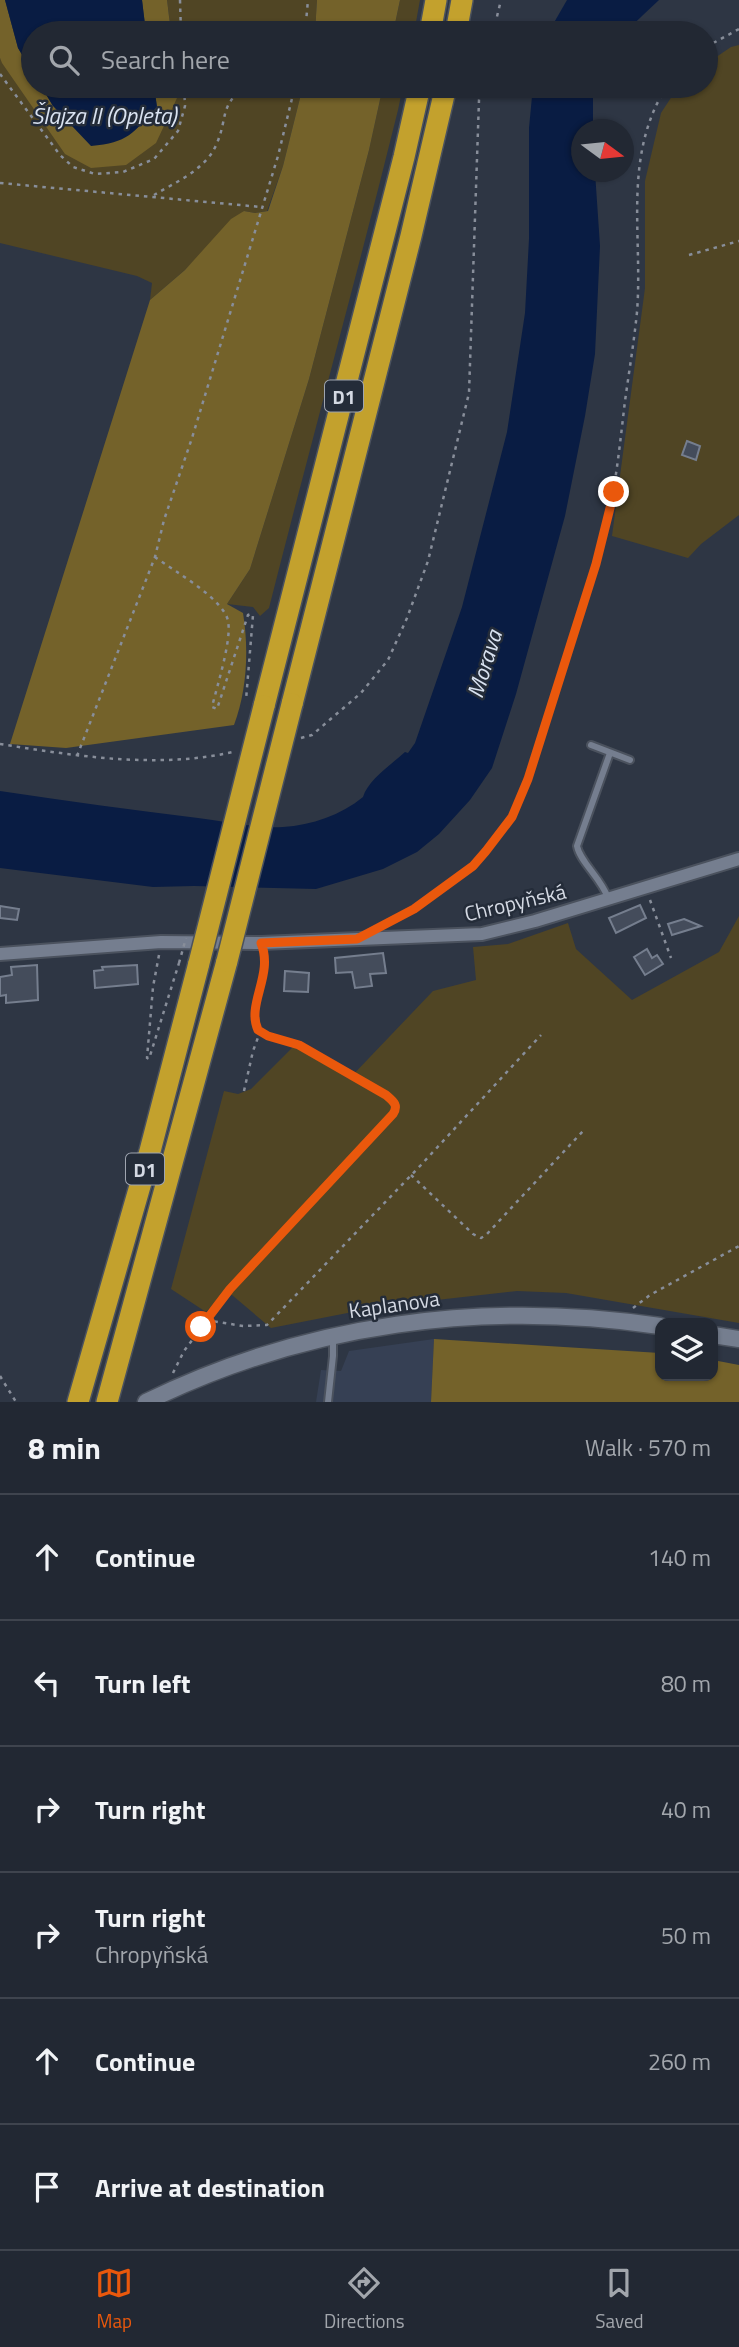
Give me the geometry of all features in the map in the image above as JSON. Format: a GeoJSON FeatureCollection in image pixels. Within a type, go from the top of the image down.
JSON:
{"type":"FeatureCollection","features":[{"type":"Feature","properties":{"kind":"highway"},"geometry":{"type":"LineString","coordinates":[[432,21],[436,0]]}},
{"type":"Feature","properties":{"kind":"highway"},"geometry":{"type":"LineString","coordinates":[[458,21],[462,0]]}},
{"type":"Feature","properties":{"kind":"highway","name":"D1"},"geometry":{"type":"LineString","coordinates":[[78,1402],[150,1151],[189,963],[255,703],[401,169],[416,98]]}},
{"type":"Feature","properties":{"kind":"highway","name":"D1"},"geometry":{"type":"LineString","coordinates":[[107,1402],[227,961],[411,236],[443,98]]}},
{"type":"Feature","properties":{"kind":"main road","name":"Kaplanova"},"geometry":{"type":"LineString","coordinates":[[146,1402],[260,1356],[332,1335],[400,1323],[485,1315],[556,1315],[655,1325]]}},
{"type":"Feature","properties":{"kind":"main road"},"geometry":{"type":"LineString","coordinates":[[718,1336],[739,1339]]}},
{"type":"Feature","properties":{"kind":"street","name":"Chropyňská"},"geometry":{"type":"LineString","coordinates":[[0,954],[161,942],[261,943],[482,934],[535,921],[739,859]]}},
{"type":"Feature","properties":{"kind":"lane"},"geometry":{"type":"LineString","coordinates":[[591,745],[630,760]]}},
{"type":"Feature","properties":{"kind":"lane"},"geometry":{"type":"LineString","coordinates":[[608,898],[600,879],[581,857],[577,846],[610,753]]}},
{"type":"Feature","properties":{"kind":"lane"},"geometry":{"type":"LineString","coordinates":[[328,1402],[333,1356],[332,1335]]}},
{"type":"Feature","properties":{"kind":"path"},"geometry":{"type":"LineString","coordinates":[[180,0],[181,21]]}},
{"type":"Feature","properties":{"kind":"path"},"geometry":{"type":"LineString","coordinates":[[306,21],[308,0]]}},
{"type":"Feature","properties":{"kind":"path"},"geometry":{"type":"LineString","coordinates":[[497,21],[501,0]]}},
{"type":"Feature","properties":{"kind":"path"},"geometry":{"type":"LineString","coordinates":[[718,40],[739,29]]}},
{"type":"Feature","properties":{"kind":"path"},"geometry":{"type":"LineString","coordinates":[[0,74],[60,155],[73,167],[95,174],[123,172],[154,159],[178,131],[185,98]]}},
{"type":"Feature","properties":{"kind":"path"},"geometry":{"type":"LineString","coordinates":[[154,195],[197,170],[210,156],[218,143],[225,108],[232,98]]}},
{"type":"Feature","properties":{"kind":"path"},"geometry":{"type":"LineString","coordinates":[[77,756],[155,557],[164,520],[192,438],[278,156],[292,98]]}},
{"type":"Feature","properties":{"kind":"path"},"geometry":{"type":"LineString","coordinates":[[357,939],[414,909],[473,866],[512,817],[519,803],[596,564],[614,492],[637,313],[636,188],[642,149],[652,113],[660,98]]}},
{"type":"Feature","properties":{"kind":"path"},"geometry":{"type":"LineString","coordinates":[[0,183],[154,195],[261,207]]}},
{"type":"Feature","properties":{"kind":"path"},"geometry":{"type":"LineString","coordinates":[[689,255],[739,241]]}},
{"type":"Feature","properties":{"kind":"path"},"geometry":{"type":"LineString","coordinates":[[155,557],[220,605],[228,620],[228,634],[212,707],[217,709],[248,615],[253,615],[255,703]]}},
{"type":"Feature","properties":{"kind":"path"},"geometry":{"type":"LineString","coordinates":[[645,887],[671,958]]}},
{"type":"Feature","properties":{"kind":"path"},"geometry":{"type":"LineString","coordinates":[[161,942],[153,987],[149,1059],[189,963]]}},
{"type":"Feature","properties":{"kind":"path"},"geometry":{"type":"LineString","coordinates":[[172,1390],[171,1379],[184,1351],[230,1289],[396,1110],[395,1103],[386,1095],[299,1045],[260,1032],[254,1016],[265,974],[265,951],[261,943]]}},
{"type":"Feature","properties":{"kind":"path"},"geometry":{"type":"LineString","coordinates":[[244,1091],[260,1032]]}},
{"type":"Feature","properties":{"kind":"path"},"geometry":{"type":"LineString","coordinates":[[206,1320],[243,1326],[267,1325],[541,1035]]}},
{"type":"Feature","properties":{"kind":"path"},"geometry":{"type":"LineString","coordinates":[[411,1175],[473,1234],[481,1238],[583,1131]]}},
{"type":"Feature","properties":{"kind":"path"},"geometry":{"type":"LineString","coordinates":[[624,1321],[629,1312],[650,1296],[739,1246]]}},
{"type":"Feature","properties":{"kind":"path"},"geometry":{"type":"LineString","coordinates":[[0,1377],[16,1402]]}},
{"type":"Feature","properties":{"kind":"shaded area"},"geometry":{"type":"Polygon","coordinates":[[[0,0],[5,0],[21,53],[21,90],[0,58],[0,0]]]}},
{"type":"Feature","properties":{"kind":"shaded area"},"geometry":{"type":"Polygon","coordinates":[[[142,0],[167,0],[170,21],[145,21],[142,0]]]}},
{"type":"Feature","properties":{"kind":"shaded area"},"geometry":{"type":"Polygon","coordinates":[[[167,0],[317,0],[316,21],[170,21],[167,0]]]}},
{"type":"Feature","properties":{"kind":"shaded area"},"geometry":{"type":"Polygon","coordinates":[[[317,0],[400,0],[396,21],[316,21],[317,0]]]}},
{"type":"Feature","properties":{"kind":"shaded area"},"geometry":{"type":"Polygon","coordinates":[[[400,0],[420,0],[416,21],[396,21],[400,0]]]}},
{"type":"Feature","properties":{"kind":"shaded area"},"geometry":{"type":"Polygon","coordinates":[[[739,45],[739,515],[701,544],[688,558],[612,536],[645,288],[645,181],[661,113],[671,98],[718,98],[718,56],[739,45]]]}},
{"type":"Feature","properties":{"kind":"shaded area"},"geometry":{"type":"Polygon","coordinates":[[[0,58],[21,83],[21,98],[33,98],[91,168],[177,98],[300,98],[283,166],[267,211],[244,211],[185,270],[150,300],[152,283],[137,276],[0,243],[0,58]]]}},
{"type":"Feature","properties":{"kind":"shaded area"},"geometry":{"type":"Polygon","coordinates":[[[26,98],[48,98],[53,106],[157,107],[156,98],[177,98],[156,143],[126,165],[91,168],[65,154],[26,98]]]}},
{"type":"Feature","properties":{"kind":"shaded area"},"geometry":{"type":"Polygon","coordinates":[[[300,98],[380,98],[309,379],[250,569],[227,604],[243,613],[246,641],[244,684],[234,725],[66,748],[10,744],[150,300],[185,270],[231,219],[244,211],[268,211],[283,166],[300,98]]]}},
{"type":"Feature","properties":{"kind":"shaded area"},"geometry":{"type":"Polygon","coordinates":[[[380,98],[400,98],[269,608],[260,616],[253,607],[227,604],[250,569],[309,379],[380,98]]]}},
{"type":"Feature","properties":{"kind":"shaded area"},"geometry":{"type":"Polygon","coordinates":[[[739,916],[739,1323],[566,1293],[517,1291],[383,1306],[271,1328],[226,1290],[206,1312],[171,1289],[224,1091],[238,1094],[251,1089],[294,1046],[349,1079],[433,991],[476,980],[473,947],[508,944],[568,923],[576,949],[632,1000],[719,952],[739,916]]]}},
{"type":"Feature","properties":{"kind":"shaded area"},"geometry":{"type":"Polygon","coordinates":[[[434,1339],[431,1402],[316,1402],[321,1370],[341,1371],[349,1351],[434,1339]]]}},
{"type":"Feature","properties":{"kind":"shaded area"},"geometry":{"type":"Polygon","coordinates":[[[434,1339],[655,1353],[655,1381],[718,1381],[718,1361],[739,1365],[739,1402],[431,1402],[434,1339]]]}},
{"type":"Feature","properties":{"kind":"water","name":"Šlajza II (Opleta)"},"geometry":{"type":"Polygon","coordinates":[[[5,0],[142,0],[145,21],[21,21],[21,53],[5,0]]]}},
{"type":"Feature","properties":{"kind":"water"},"geometry":{"type":"Polygon","coordinates":[[[567,0],[659,0],[637,21],[555,21],[567,0]]]}},
{"type":"Feature","properties":{"kind":"water","name":"Šlajza II (Opleta)"},"geometry":{"type":"Polygon","coordinates":[[[48,98],[156,98],[157,107],[129,135],[114,142],[91,146],[48,98]]]}},
{"type":"Feature","properties":{"kind":"water","name":"Morava"},"geometry":{"type":"Polygon","coordinates":[[[532,98],[593,98],[593,119],[571,119],[571,182],[596,182],[600,246],[595,354],[585,416],[565,516],[516,694],[492,768],[470,800],[439,834],[417,852],[383,869],[316,889],[153,887],[0,868],[0,791],[251,826],[294,826],[326,818],[345,809],[363,797],[375,778],[405,752],[408,753],[415,743],[462,607],[507,432],[525,313],[529,239],[529,128],[532,98]]]}},
{"type":"Feature","properties":{"kind":"building"},"geometry":{"type":"Polygon","coordinates":[[[687,441],[700,446],[696,460],[682,455],[687,441]]]}},
{"type":"Feature","properties":{"kind":"building"},"geometry":{"type":"Polygon","coordinates":[[[640,905],[646,918],[616,933],[609,918],[640,905]]]}},
{"type":"Feature","properties":{"kind":"building"},"geometry":{"type":"Polygon","coordinates":[[[0,906],[19,909],[17,920],[0,918],[0,906]]]}},
{"type":"Feature","properties":{"kind":"building"},"geometry":{"type":"Polygon","coordinates":[[[684,919],[701,926],[672,935],[668,924],[684,919]]]}},
{"type":"Feature","properties":{"kind":"building"},"geometry":{"type":"Polygon","coordinates":[[[647,949],[652,958],[657,955],[663,964],[645,975],[634,957],[647,949]]]}},
{"type":"Feature","properties":{"kind":"building"},"geometry":{"type":"Polygon","coordinates":[[[383,953],[386,973],[370,974],[372,986],[355,988],[352,972],[336,973],[335,958],[383,953]]]}},
{"type":"Feature","properties":{"kind":"building"},"geometry":{"type":"Polygon","coordinates":[[[37,965],[38,1000],[6,1003],[6,995],[0,996],[0,977],[12,975],[11,967],[37,965]]]}},
{"type":"Feature","properties":{"kind":"building"},"geometry":{"type":"Polygon","coordinates":[[[137,965],[138,984],[95,988],[94,971],[103,970],[102,967],[137,965]]]}},
{"type":"Feature","properties":{"kind":"building"},"geometry":{"type":"Polygon","coordinates":[[[285,971],[309,973],[308,992],[284,991],[285,971]]]}},
{"type":"Feature","properties":{"kind":"route"},"geometry":{"type":"LineString","coordinates":[[201,1327],[230,1289],[396,1110],[395,1103],[386,1095],[299,1045],[262,1034],[258,1030],[254,1016],[266,963],[261,943],[357,939],[414,909],[473,866],[486,851],[512,817],[528,779],[596,564],[614,492]]}}]}
